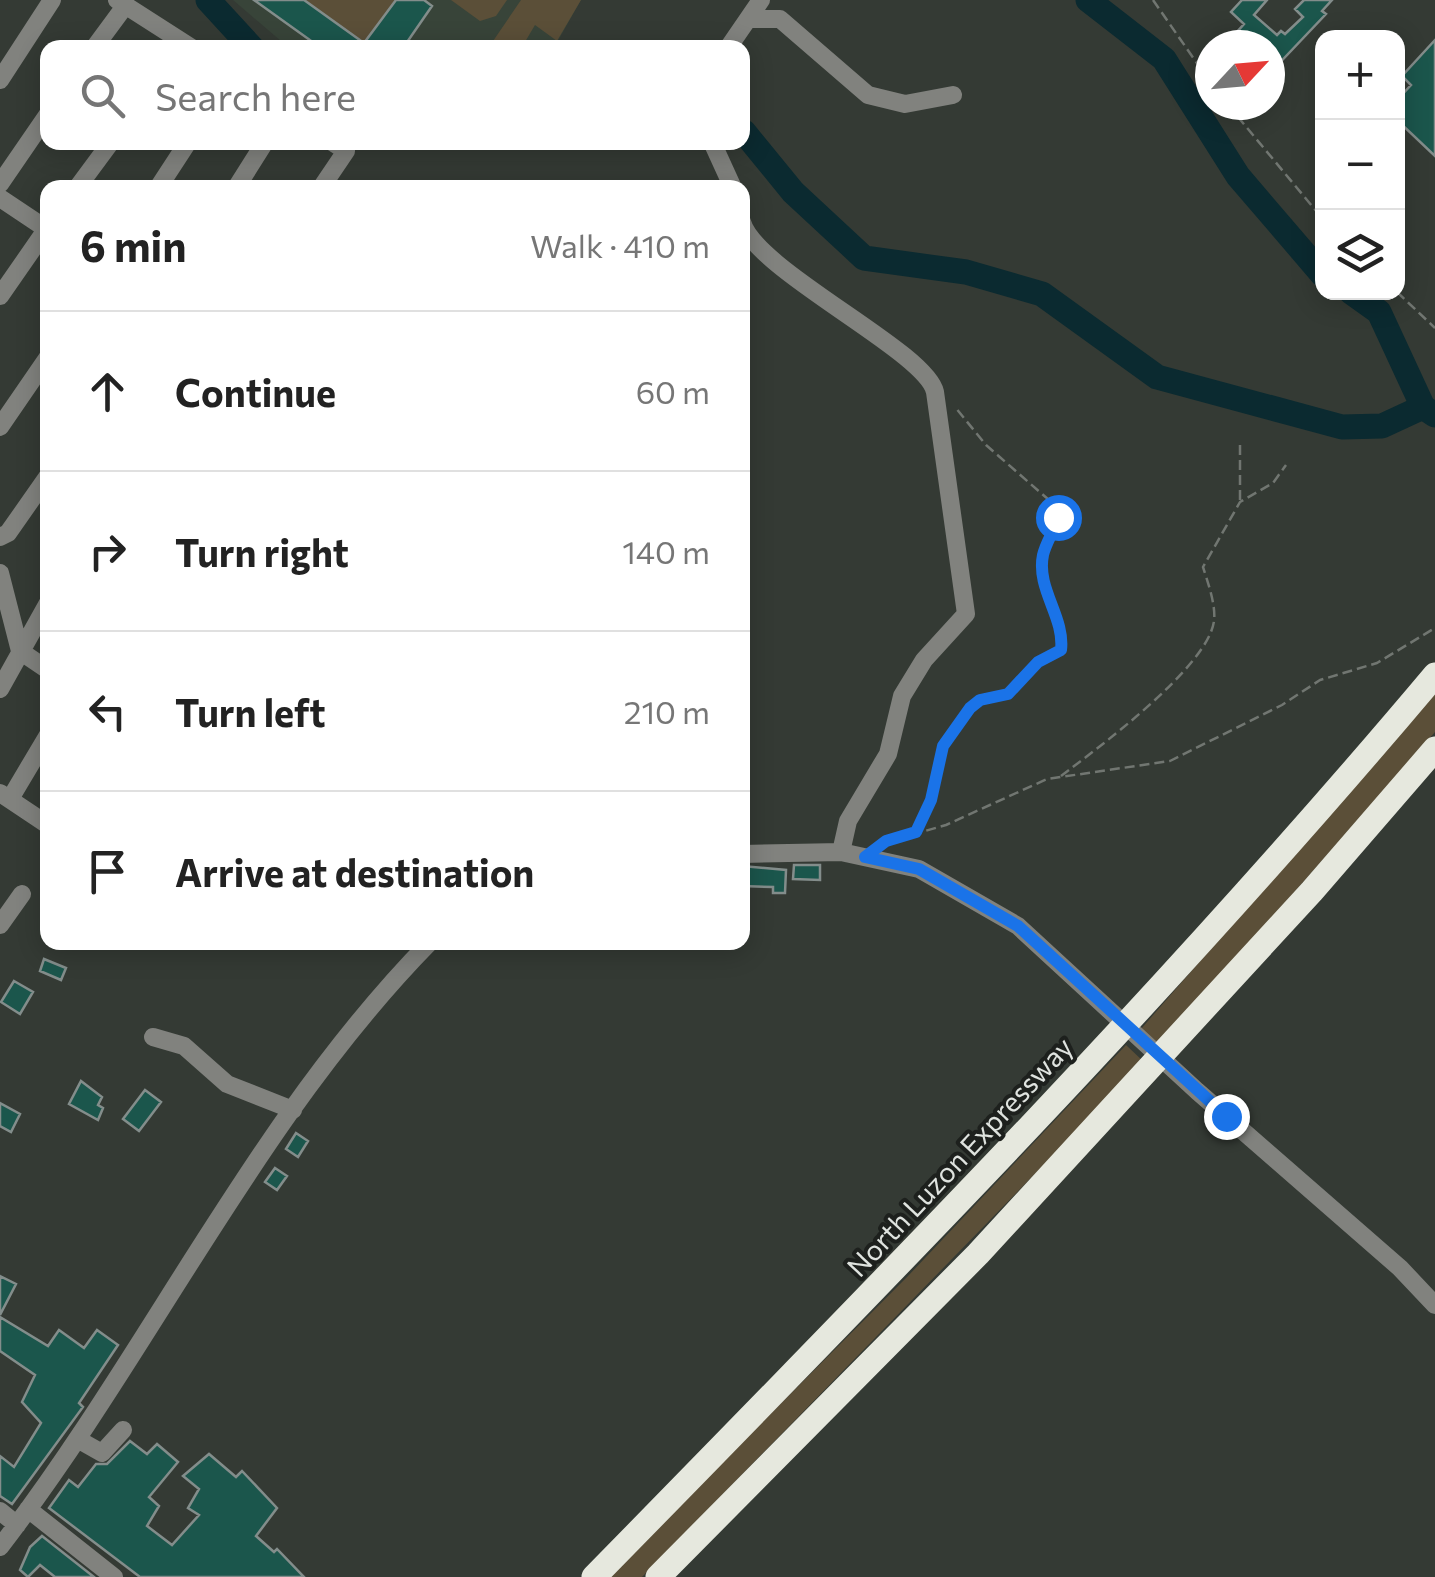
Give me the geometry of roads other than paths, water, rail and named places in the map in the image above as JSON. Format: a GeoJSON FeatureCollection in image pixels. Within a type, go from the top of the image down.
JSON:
{"type":"FeatureCollection","features":[{"type":"Feature","properties":{"kind":"highway","name":"North Luzon Expressway"},"geometry":{"type":"LineString","coordinates":[[594,1577],[941,1222],[1275,865],[1435,675]]}},
{"type":"Feature","properties":{"kind":"highway"},"geometry":{"type":"LineString","coordinates":[[658,1577],[978,1254],[1312,891],[1435,750]]}},
{"type":"Feature","properties":{"kind":"street"},"geometry":{"type":"LineString","coordinates":[[0,80],[52,0]]}},
{"type":"Feature","properties":{"kind":"street"},"geometry":{"type":"LineString","coordinates":[[734,40],[761,0]]}},
{"type":"Feature","properties":{"kind":"street"},"geometry":{"type":"LineString","coordinates":[[99,40],[121,3],[174,40]]}},
{"type":"Feature","properties":{"kind":"street"},"geometry":{"type":"LineString","coordinates":[[750,19],[780,20],[868,95],[906,104],[952,95]]}},
{"type":"Feature","properties":{"kind":"street"},"geometry":{"type":"LineString","coordinates":[[0,184],[40,126]]}},
{"type":"Feature","properties":{"kind":"street"},"geometry":{"type":"LineString","coordinates":[[83,180],[105,150]]}},
{"type":"Feature","properties":{"kind":"street"},"geometry":{"type":"LineString","coordinates":[[163,180],[183,150]]}},
{"type":"Feature","properties":{"kind":"street"},"geometry":{"type":"LineString","coordinates":[[241,180],[260,150]]}},
{"type":"Feature","properties":{"kind":"street"},"geometry":{"type":"LineString","coordinates":[[326,180],[344,150]]}},
{"type":"Feature","properties":{"kind":"street"},"geometry":{"type":"LineString","coordinates":[[716,150],[729,180]]}},
{"type":"Feature","properties":{"kind":"street"},"geometry":{"type":"LineString","coordinates":[[0,198],[40,224]]}},
{"type":"Feature","properties":{"kind":"street"},"geometry":{"type":"LineString","coordinates":[[0,296],[40,238]]}},
{"type":"Feature","properties":{"kind":"street"},"geometry":{"type":"LineString","coordinates":[[750,238],[934,384],[966,614],[924,660],[902,696],[888,754],[848,821],[842,852]]}},
{"type":"Feature","properties":{"kind":"street"},"geometry":{"type":"LineString","coordinates":[[0,427],[40,369]]}},
{"type":"Feature","properties":{"kind":"street"},"geometry":{"type":"LineString","coordinates":[[0,537],[8,533],[40,487]]}},
{"type":"Feature","properties":{"kind":"street"},"geometry":{"type":"LineString","coordinates":[[0,573],[20,651],[40,665]]}},
{"type":"Feature","properties":{"kind":"street"},"geometry":{"type":"LineString","coordinates":[[0,689],[40,617]]}},
{"type":"Feature","properties":{"kind":"street"},"geometry":{"type":"LineString","coordinates":[[40,746],[5,796],[40,820]]}},
{"type":"Feature","properties":{"kind":"street"},"geometry":{"type":"LineString","coordinates":[[750,854],[842,852],[919,869],[1018,926],[1197,1091],[1400,1268],[1435,1305]]}},
{"type":"Feature","properties":{"kind":"street"},"geometry":{"type":"LineString","coordinates":[[0,925],[22,894]]}},
{"type":"Feature","properties":{"kind":"street"},"geometry":{"type":"LineString","coordinates":[[0,1546],[79,1440],[293,1110],[384,989],[422,950]]}},
{"type":"Feature","properties":{"kind":"street"},"geometry":{"type":"LineString","coordinates":[[153,1038],[171,1038],[227,1084],[293,1110]]}},
{"type":"Feature","properties":{"kind":"street"},"geometry":{"type":"LineString","coordinates":[[79,1440],[102,1453],[123,1430]]}},
{"type":"Feature","properties":{"kind":"street"},"geometry":{"type":"LineString","coordinates":[[0,1511],[22,1517],[114,1577]]}},
{"type":"Feature","properties":{"kind":"waterway"},"geometry":{"type":"LineString","coordinates":[[208,0],[245,40]]}},
{"type":"Feature","properties":{"kind":"waterway"},"geometry":{"type":"LineString","coordinates":[[1088,0],[1164,59],[1238,176],[1315,266]]}},
{"type":"Feature","properties":{"kind":"waterway"},"geometry":{"type":"LineString","coordinates":[[750,139],[793,192],[864,258],[966,272],[1042,294],[1157,377],[1342,427],[1382,426],[1423,407]]}},
{"type":"Feature","properties":{"kind":"waterway"},"geometry":{"type":"LineString","coordinates":[[1362,300],[1379,312],[1423,407],[1435,415]]}}]}
